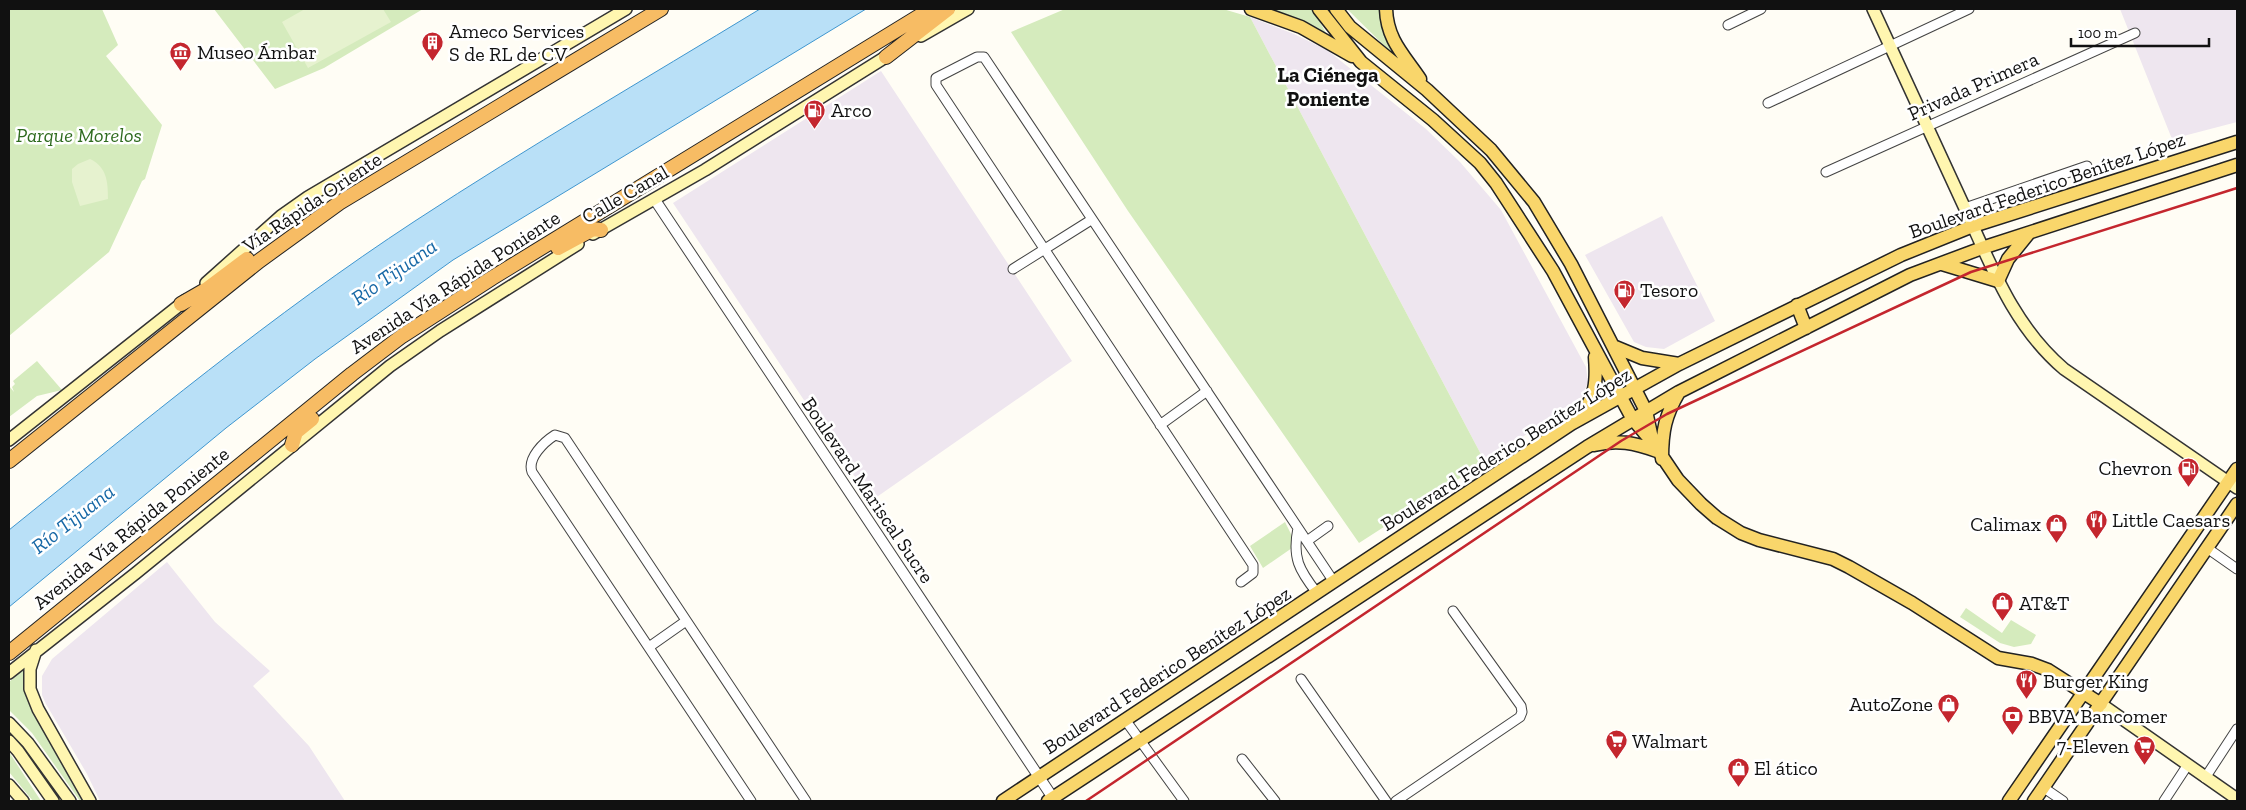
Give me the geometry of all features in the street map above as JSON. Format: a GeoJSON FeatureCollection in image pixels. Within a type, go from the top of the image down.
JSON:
{"type":"FeatureCollection","features":[{"type":"Feature","properties":{"kind":"highway"},"geometry":{"type":"LineString","coordinates":[[638,22],[656,9]]}},
{"type":"Feature","properties":{"kind":"highway","name":"Vía Rápida Oriente"},"geometry":{"type":"LineString","coordinates":[[9,461],[259,261],[339,203],[661,9]]}},
{"type":"Feature","properties":{"kind":"highway","name":"Avenida Vía Rápida Poniente"},"geometry":{"type":"LineString","coordinates":[[9,653],[344,380],[402,336],[492,278],[931,9]]}},
{"type":"Feature","properties":{"kind":"highway"},"geometry":{"type":"LineString","coordinates":[[886,56],[948,9]]}},
{"type":"Feature","properties":{"kind":"highway"},"geometry":{"type":"LineString","coordinates":[[181,304],[207,289],[300,219],[320,208],[339,203]]}},
{"type":"Feature","properties":{"kind":"highway"},"geometry":{"type":"LineString","coordinates":[[492,278],[512,274],[593,229],[601,230]]}},
{"type":"Feature","properties":{"kind":"highway"},"geometry":{"type":"LineString","coordinates":[[292,445],[296,432],[394,350],[402,336]]}},
{"type":"Feature","properties":{"kind":"main road"},"geometry":{"type":"LineString","coordinates":[[9,440],[181,304],[281,216],[308,197],[626,9]]}},
{"type":"Feature","properties":{"kind":"main road","name":"Calle Canal"},"geometry":{"type":"LineString","coordinates":[[9,673],[418,346],[601,230],[655,200],[886,56],[968,9]]}},
{"type":"Feature","properties":{"kind":"main road"},"geometry":{"type":"LineString","coordinates":[[1251,9],[1302,27],[1361,62],[1433,120],[1480,163],[1508,201],[1553,272],[1632,418],[1701,504],[1717,518],[1741,533],[1760,540],[1833,559],[1912,603],[1998,658],[2032,664],[2048,670],[2085,693],[2187,766],[2237,799]]}},
{"type":"Feature","properties":{"kind":"main road"},"geometry":{"type":"LineString","coordinates":[[1319,9],[1361,62]]}},
{"type":"Feature","properties":{"kind":"main road"},"geometry":{"type":"LineString","coordinates":[[1336,9],[1358,33],[1427,90],[1491,150],[1534,202],[1571,264],[1646,411],[1657,451]]}},
{"type":"Feature","properties":{"kind":"main road"},"geometry":{"type":"LineString","coordinates":[[1386,9],[1390,33],[1398,50],[1427,90]]}},
{"type":"Feature","properties":{"kind":"main road"},"geometry":{"type":"LineString","coordinates":[[1872,9],[1982,248],[2020,320],[2045,352],[2064,369],[2233,485]]}},
{"type":"Feature","properties":{"kind":"main road","name":"Boulevard Federico Benítez López"},"geometry":{"type":"LineString","coordinates":[[1003,801],[1571,424],[1634,388],[1797,305],[1901,255],[1973,226],[2237,142]]}},
{"type":"Feature","properties":{"kind":"main road","name":"Boulevard Federico Benítez López"},"geometry":{"type":"LineString","coordinates":[[1050,800],[1586,447],[1632,418],[1679,392],[1910,276],[1982,248],[2237,165]]}},
{"type":"Feature","properties":{"kind":"main road"},"geometry":{"type":"LineString","coordinates":[[1998,281],[2008,259],[2029,233]]}},
{"type":"Feature","properties":{"kind":"main road"},"geometry":{"type":"LineString","coordinates":[[1942,264],[1998,281]]}},
{"type":"Feature","properties":{"kind":"main road"},"geometry":{"type":"LineString","coordinates":[[1797,305],[1806,328]]}},
{"type":"Feature","properties":{"kind":"main road"},"geometry":{"type":"LineString","coordinates":[[1612,346],[1642,358],[1679,364]]}},
{"type":"Feature","properties":{"kind":"main road"},"geometry":{"type":"LineString","coordinates":[[1571,424],[1586,407],[1596,385],[1595,352]]}},
{"type":"Feature","properties":{"kind":"main road"},"geometry":{"type":"LineString","coordinates":[[1657,451],[1667,414],[1679,392]]}},
{"type":"Feature","properties":{"kind":"main road"},"geometry":{"type":"LineString","coordinates":[[1586,447],[1604,442],[1621,442],[1657,451]]}},
{"type":"Feature","properties":{"kind":"main road"},"geometry":{"type":"LineString","coordinates":[[2009,801],[2233,485],[2237,469]]}},
{"type":"Feature","properties":{"kind":"main road"},"geometry":{"type":"LineString","coordinates":[[2034,801],[2237,504]]}},
{"type":"Feature","properties":{"kind":"main road"},"geometry":{"type":"LineString","coordinates":[[36,650],[30,668],[30,689],[38,709],[90,801]]}},
{"type":"Feature","properties":{"kind":"main road"},"geometry":{"type":"LineString","coordinates":[[9,723],[28,743],[70,801]]}},
{"type":"Feature","properties":{"kind":"main road"},"geometry":{"type":"LineString","coordinates":[[9,741],[52,801]]}},
{"type":"Feature","properties":{"kind":"main road"},"geometry":{"type":"LineString","coordinates":[[9,786],[23,801]]}},
{"type":"Feature","properties":{"kind":"street"},"geometry":{"type":"LineString","coordinates":[[1728,25],[1761,9]]}},
{"type":"Feature","properties":{"kind":"street"},"geometry":{"type":"LineString","coordinates":[[1768,103],[1969,9]]}},
{"type":"Feature","properties":{"kind":"street","name":"Privada Primera"},"geometry":{"type":"LineString","coordinates":[[1826,172],[2135,33]]}},
{"type":"Feature","properties":{"kind":"street"},"geometry":{"type":"LineString","coordinates":[[1240,582],[1253,573],[1253,565],[936,86],[936,78],[977,57],[984,57],[1334,582]]}},
{"type":"Feature","properties":{"kind":"street"},"geometry":{"type":"LineString","coordinates":[[1964,208],[2088,166]]}},
{"type":"Feature","properties":{"kind":"street","name":"Boulevard Mariscal Sucre"},"geometry":{"type":"LineString","coordinates":[[655,200],[1039,777],[1050,800]]}},
{"type":"Feature","properties":{"kind":"street"},"geometry":{"type":"LineString","coordinates":[[1013,269],[1091,220]]}},
{"type":"Feature","properties":{"kind":"street"},"geometry":{"type":"LineString","coordinates":[[1160,425],[1208,391]]}},
{"type":"Feature","properties":{"kind":"street"},"geometry":{"type":"LineString","coordinates":[[752,801],[532,472],[531,463],[533,457],[550,438],[559,435],[565,438],[806,801]]}},
{"type":"Feature","properties":{"kind":"street"},"geometry":{"type":"LineString","coordinates":[[1307,540],[1328,526]]}},
{"type":"Feature","properties":{"kind":"street"},"geometry":{"type":"LineString","coordinates":[[1298,528],[1296,559],[1317,593]]}},
{"type":"Feature","properties":{"kind":"street"},"geometry":{"type":"LineString","coordinates":[[2207,548],[2237,569]]}},
{"type":"Feature","properties":{"kind":"street"},"geometry":{"type":"LineString","coordinates":[[1396,801],[1520,717],[1522,712],[1521,706],[1453,611]]}},
{"type":"Feature","properties":{"kind":"street"},"geometry":{"type":"LineString","coordinates":[[649,646],[686,621]]}},
{"type":"Feature","properties":{"kind":"street"},"geometry":{"type":"LineString","coordinates":[[1301,678],[1386,801]]}},
{"type":"Feature","properties":{"kind":"street"},"geometry":{"type":"LineString","coordinates":[[1126,721],[1184,801]]}},
{"type":"Feature","properties":{"kind":"street"},"geometry":{"type":"LineString","coordinates":[[2206,778],[2237,729]]}},
{"type":"Feature","properties":{"kind":"street"},"geometry":{"type":"LineString","coordinates":[[1242,759],[1275,801]]}},
{"type":"Feature","properties":{"kind":"street"},"geometry":{"type":"LineString","coordinates":[[2164,801],[2187,766]]}},
{"type":"Feature","properties":{"kind":"street"},"geometry":{"type":"LineString","coordinates":[[2044,788],[2063,801]]}},
{"type":"Feature","properties":{"kind":"shaded area"},"geometry":{"type":"Polygon","coordinates":[[[2120,9],[2237,9],[2237,122],[2172,139],[2120,9]]]}},
{"type":"Feature","properties":{"kind":"shaded area"},"geometry":{"type":"Polygon","coordinates":[[[1250,17],[1294,34],[1327,50],[1426,129],[1460,162],[1501,210],[1586,367],[1588,382],[1582,397],[1485,462],[1250,17]]]}},
{"type":"Feature","properties":{"kind":"shaded area"},"geometry":{"type":"Polygon","coordinates":[[[881,71],[1072,361],[871,501],[673,203],[881,71]]]}},
{"type":"Feature","properties":{"kind":"shaded area"},"geometry":{"type":"Polygon","coordinates":[[[1662,216],[1715,321],[1664,349],[1646,347],[1634,342],[1585,255],[1662,216]]]}},
{"type":"Feature","properties":{"kind":"shaded area"},"geometry":{"type":"Polygon","coordinates":[[[167,562],[215,622],[270,671],[253,686],[309,746],[345,801],[100,801],[87,774],[46,704],[42,695],[42,676],[52,659],[167,562]]]}},
{"type":"Feature","properties":{"kind":"green space","name":"Parque Morelos"},"geometry":{"type":"Polygon","coordinates":[[[9,9],[102,9],[118,45],[106,56],[162,125],[145,179],[142,181],[109,252],[9,336],[9,9]]]}},
{"type":"Feature","properties":{"kind":"green space"},"geometry":{"type":"Polygon","coordinates":[[[214,9],[423,9],[324,68],[275,89],[214,9]]]}},
{"type":"Feature","properties":{"kind":"green space"},"geometry":{"type":"Polygon","coordinates":[[[305,9],[383,9],[391,22],[308,68],[282,22],[305,9]]]}},
{"type":"Feature","properties":{"kind":"green space"},"geometry":{"type":"Polygon","coordinates":[[[1065,9],[1223,9],[1250,17],[1485,462],[1359,543],[1128,211],[1011,32],[1065,9]]]}},
{"type":"Feature","properties":{"kind":"green space"},"geometry":{"type":"Polygon","coordinates":[[[1271,9],[1313,9],[1327,35],[1310,25],[1271,9]]]}},
{"type":"Feature","properties":{"kind":"green space"},"geometry":{"type":"Polygon","coordinates":[[[1347,9],[1380,9],[1384,33],[1406,67],[1347,9]]]}},
{"type":"Feature","properties":{"kind":"green space"},"geometry":{"type":"Polygon","coordinates":[[[90,159],[96,162],[103,171],[107,181],[108,199],[80,206],[72,182],[72,169],[90,159]]]}},
{"type":"Feature","properties":{"kind":"green space"},"geometry":{"type":"Polygon","coordinates":[[[37,361],[62,390],[37,396],[9,417],[9,386],[14,392],[12,387],[15,384],[13,381],[37,361]]]}},
{"type":"Feature","properties":{"kind":"green space"},"geometry":{"type":"Polygon","coordinates":[[[1285,522],[1292,536],[1292,548],[1263,568],[1250,546],[1285,522]]]}},
{"type":"Feature","properties":{"kind":"green space"},"geometry":{"type":"Polygon","coordinates":[[[1966,608],[2002,633],[2011,620],[2036,635],[2031,644],[2014,647],[2000,643],[1960,617],[1966,608]]]}},
{"type":"Feature","properties":{"kind":"green space"},"geometry":{"type":"Polygon","coordinates":[[[29,665],[27,685],[87,801],[80,801],[32,733],[9,710],[9,682],[29,665]]]}},
{"type":"Feature","properties":{"kind":"green space"},"geometry":{"type":"Polygon","coordinates":[[[9,752],[41,801],[33,801],[9,772],[9,752]]]}},
{"type":"Feature","properties":{"kind":"water","name":"Río Tijuana"},"geometry":{"type":"Polygon","coordinates":[[[760,9],[866,9],[453,260],[315,359],[226,428],[9,607],[9,530],[158,410],[310,293],[415,221],[543,140],[760,9]]]}},
{"type":"Feature","properties":{"kind":"railway"},"geometry":{"type":"LineString","coordinates":[[1086,801],[1621,441],[1667,414],[1971,272],[2237,188]]}},
{"type":"Feature","properties":{"kind":"place","name":"Ameco Services S de RL de CV"},"geometry":{"type":"Point","coordinates":[433,61]}},
{"type":"Feature","properties":{"kind":"place","name":"Museo Ámbar"},"geometry":{"type":"Point","coordinates":[181,71]}},
{"type":"Feature","properties":{"kind":"place","name":"Arco"},"geometry":{"type":"Point","coordinates":[815,129]}},
{"type":"Feature","properties":{"kind":"place","name":"Tesoro"},"geometry":{"type":"Point","coordinates":[1624,309]}},
{"type":"Feature","properties":{"kind":"place","name":"Chevron"},"geometry":{"type":"Point","coordinates":[2188,487]}},
{"type":"Feature","properties":{"kind":"place","name":"Little Caesars"},"geometry":{"type":"Point","coordinates":[2096,539]}},
{"type":"Feature","properties":{"kind":"place","name":"Calimax"},"geometry":{"type":"Point","coordinates":[2057,543]}},
{"type":"Feature","properties":{"kind":"place","name":"AT&T"},"geometry":{"type":"Point","coordinates":[2003,622]}},
{"type":"Feature","properties":{"kind":"place","name":"Burger King"},"geometry":{"type":"Point","coordinates":[2027,700]}},
{"type":"Feature","properties":{"kind":"place","name":"AutoZone"},"geometry":{"type":"Point","coordinates":[1949,723]}},
{"type":"Feature","properties":{"kind":"place","name":"BBVA Bancomer"},"geometry":{"type":"Point","coordinates":[2012,735]}},
{"type":"Feature","properties":{"kind":"place","name":"Walmart"},"geometry":{"type":"Point","coordinates":[1616,760]}},
{"type":"Feature","properties":{"kind":"place","name":"7-Eleven"},"geometry":{"type":"Point","coordinates":[2145,765]}},
{"type":"Feature","properties":{"kind":"place","name":"El ático"},"geometry":{"type":"Point","coordinates":[1738,787]}},
{"type":"Feature","properties":{"kind":"district","name":"La Ciénega Poniente"},"geometry":{"type":"Point","coordinates":[1328,87]}}]}
